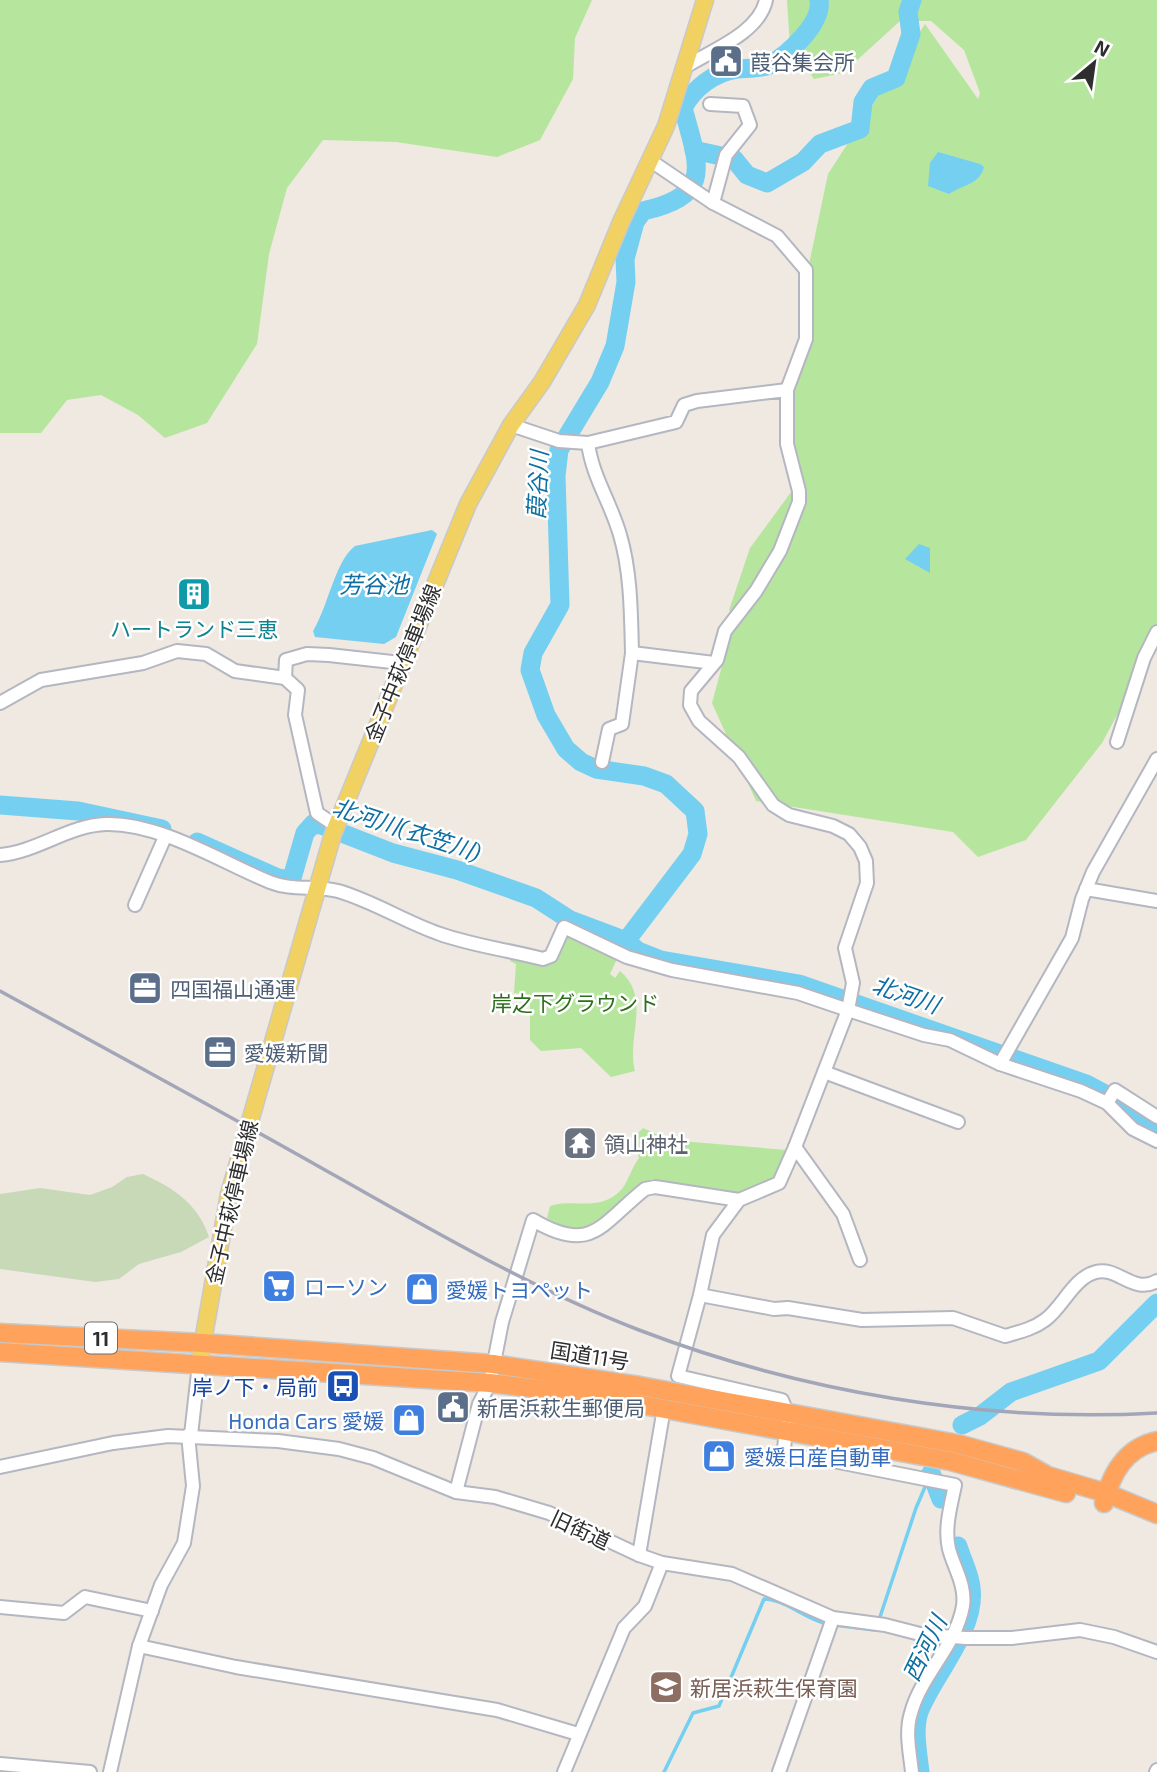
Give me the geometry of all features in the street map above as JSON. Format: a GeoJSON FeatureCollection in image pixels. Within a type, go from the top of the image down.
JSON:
{"type":"FeatureCollection","features":[{"type":"Feature","properties":{"kind":"highway","name":"国道11号"},"geometry":{"type":"LineString","coordinates":[[0,1333],[202,1343],[494,1364],[639,1386],[787,1423]]}},
{"type":"Feature","properties":{"kind":"highway","name":"国道11号"},"geometry":{"type":"LineString","coordinates":[[0,1352],[490,1384],[958,1444],[1023,1462],[1048,1476],[1105,1499],[1157,1516]]}},
{"type":"Feature","properties":{"kind":"highway"},"geometry":{"type":"LineString","coordinates":[[1105,1499],[1112,1474],[1125,1459],[1138,1448],[1157,1441]]}},
{"type":"Feature","properties":{"kind":"main road","name":"金子中萩停車場線"},"geometry":{"type":"LineString","coordinates":[[199,1364],[229,1194],[335,830],[468,504],[512,425],[542,382],[587,305],[621,222],[651,161],[685,67],[705,0]]}},
{"type":"Feature","properties":{"kind":"street"},"geometry":{"type":"LineString","coordinates":[[685,67],[747,29],[761,16],[766,0]]}},
{"type":"Feature","properties":{"kind":"street"},"geometry":{"type":"LineString","coordinates":[[710,104],[743,106],[750,125],[725,158],[713,203]]}},
{"type":"Feature","properties":{"kind":"street"},"geometry":{"type":"LineString","coordinates":[[651,161],[713,203],[776,236],[806,270],[806,339],[787,390],[787,444],[799,491],[799,502],[780,551],[725,631],[714,663],[691,691],[693,713],[739,757],[773,805],[789,815],[833,826],[849,834],[860,847],[866,861],[867,883],[845,948],[853,983],[850,1004],[824,1072],[779,1183],[739,1200],[713,1235],[678,1376],[782,1400],[787,1423],[783,1448],[792,1460],[813,1457],[955,1485],[947,1529],[949,1548],[962,1583],[963,1606],[956,1637],[911,1711],[908,1729],[912,1772]]}},
{"type":"Feature","properties":{"kind":"street"},"geometry":{"type":"LineString","coordinates":[[512,425],[559,441],[588,443],[676,422],[684,405],[697,401],[787,390]]}},
{"type":"Feature","properties":{"kind":"street"},"geometry":{"type":"LineString","coordinates":[[588,443],[590,463],[607,496],[621,537],[628,575],[632,653],[622,724],[609,729],[602,762]]}},
{"type":"Feature","properties":{"kind":"street"},"geometry":{"type":"LineString","coordinates":[[1117,742],[1144,658],[1157,632]]}},
{"type":"Feature","properties":{"kind":"street"},"geometry":{"type":"LineString","coordinates":[[0,703],[41,680],[143,663],[177,650],[206,654],[235,671],[254,676],[285,678],[298,690],[295,715],[317,813],[335,830]]}},
{"type":"Feature","properties":{"kind":"street"},"geometry":{"type":"LineString","coordinates":[[632,653],[714,663]]}},
{"type":"Feature","properties":{"kind":"street"},"geometry":{"type":"LineString","coordinates":[[285,678],[286,660],[307,654],[401,663]]}},
{"type":"Feature","properties":{"kind":"street"},"geometry":{"type":"LineString","coordinates":[[1003,1059],[1072,938],[1086,889],[1157,759]]}},
{"type":"Feature","properties":{"kind":"street"},"geometry":{"type":"LineString","coordinates":[[0,855],[14,854],[92,825],[135,828],[165,837],[281,885],[317,886],[364,901],[420,927],[479,946],[543,959],[551,956],[564,927],[627,957],[672,970],[850,1004],[912,1032],[950,1040],[1157,1117]]}},
{"type":"Feature","properties":{"kind":"street"},"geometry":{"type":"LineString","coordinates":[[135,905],[165,837]]}},
{"type":"Feature","properties":{"kind":"street"},"geometry":{"type":"LineString","coordinates":[[1086,889],[1157,901]]}},
{"type":"Feature","properties":{"kind":"street"},"geometry":{"type":"LineString","coordinates":[[824,1072],[958,1122]]}},
{"type":"Feature","properties":{"kind":"street"},"geometry":{"type":"LineString","coordinates":[[1110,1098],[1133,1129],[1157,1141]]}},
{"type":"Feature","properties":{"kind":"street"},"geometry":{"type":"LineString","coordinates":[[795,1147],[843,1213],[860,1260]]}},
{"type":"Feature","properties":{"kind":"street"},"geometry":{"type":"LineString","coordinates":[[456,1492],[479,1404],[490,1384],[502,1322],[533,1220],[556,1234],[569,1237],[588,1234],[606,1223],[645,1189],[655,1187],[739,1200]]}},
{"type":"Feature","properties":{"kind":"street"},"geometry":{"type":"LineString","coordinates":[[700,1295],[774,1309],[788,1308],[862,1320],[953,1318],[1004,1336],[1045,1320],[1065,1302],[1078,1282],[1097,1271],[1109,1272],[1127,1282],[1145,1286],[1157,1281]]}},
{"type":"Feature","properties":{"kind":"street"},"geometry":{"type":"LineString","coordinates":[[110,1772],[139,1646],[161,1584],[184,1543],[193,1486],[189,1435],[199,1364]]}},
{"type":"Feature","properties":{"kind":"street"},"geometry":{"type":"LineString","coordinates":[[639,1555],[664,1408]]}},
{"type":"Feature","properties":{"kind":"street","name":"旧街道"},"geometry":{"type":"LineString","coordinates":[[0,1466],[113,1443],[189,1435],[278,1441],[338,1449],[373,1458],[456,1492],[495,1497],[549,1513],[662,1563],[732,1574],[831,1623],[871,1622],[920,1634],[956,1637],[1012,1637],[1080,1630],[1114,1637],[1157,1651]]}},
{"type":"Feature","properties":{"kind":"street"},"geometry":{"type":"LineString","coordinates":[[564,1772],[624,1628],[645,1606],[662,1563]]}},
{"type":"Feature","properties":{"kind":"street"},"geometry":{"type":"LineString","coordinates":[[0,1607],[64,1613],[85,1597],[152,1611]]}},
{"type":"Feature","properties":{"kind":"street"},"geometry":{"type":"LineString","coordinates":[[779,1772],[831,1623]]}},
{"type":"Feature","properties":{"kind":"street"},"geometry":{"type":"LineString","coordinates":[[139,1646],[236,1667],[497,1710],[578,1734]]}},
{"type":"Feature","properties":{"kind":"street"},"geometry":{"type":"LineString","coordinates":[[0,1764],[90,1772]]}},
{"type":"Feature","properties":{"kind":"green space"},"geometry":{"type":"Polygon","coordinates":[[[0,0],[592,0],[575,38],[573,79],[540,140],[497,157],[396,142],[323,140],[287,188],[269,254],[257,344],[207,423],[165,438],[138,415],[101,395],[67,400],[41,433],[0,433],[0,0]]]}},
{"type":"Feature","properties":{"kind":"green space"},"geometry":{"type":"Polygon","coordinates":[[[787,0],[1157,0],[1157,641],[1102,743],[1026,840],[978,857],[953,832],[756,801],[712,703],[735,618],[729,610],[750,548],[794,488],[790,387],[809,343],[808,269],[828,174],[925,24],[978,99],[980,93],[964,50],[931,21],[900,21],[843,73],[814,79],[790,47],[787,0]]]}},
{"type":"Feature","properties":{"kind":"green space","name":"岸之下グラウンド"},"geometry":{"type":"Polygon","coordinates":[[[567,935],[617,959],[610,974],[615,978],[620,971],[635,993],[635,1071],[611,1077],[581,1048],[541,1051],[530,1040],[530,995],[514,993],[516,964],[510,961],[512,956],[545,964],[567,935]]]}},
{"type":"Feature","properties":{"kind":"green space"},"geometry":{"type":"Polygon","coordinates":[[[643,1128],[669,1140],[787,1150],[784,1160],[768,1182],[753,1189],[733,1192],[729,1196],[651,1179],[600,1223],[569,1230],[547,1218],[550,1206],[602,1202],[619,1192],[639,1158],[633,1138],[643,1128]]]}},
{"type":"Feature","properties":{"kind":"green space"},"geometry":{"type":"Polygon","coordinates":[[[143,1174],[184,1199],[199,1216],[209,1237],[181,1252],[139,1264],[119,1279],[95,1282],[0,1269],[0,1194],[40,1188],[90,1195],[112,1187],[127,1177],[143,1174]]]}},
{"type":"Feature","properties":{"kind":"water"},"geometry":{"type":"Polygon","coordinates":[[[938,152],[980,164],[984,167],[982,173],[975,181],[949,194],[928,186],[930,163],[938,152]]]}},
{"type":"Feature","properties":{"kind":"water","name":"芳谷池"},"geometry":{"type":"Polygon","coordinates":[[[432,530],[437,534],[396,637],[384,644],[315,637],[313,631],[337,573],[355,546],[432,530]]]}},
{"type":"Feature","properties":{"kind":"water"},"geometry":{"type":"Polygon","coordinates":[[[919,544],[930,548],[930,573],[905,559],[919,544]]]}},
{"type":"Feature","properties":{"kind":"waterway","name":"葭谷川"},"geometry":{"type":"LineString","coordinates":[[626,941],[692,854],[698,834],[695,811],[666,784],[644,776],[596,769],[581,762],[566,749],[546,715],[530,670],[533,653],[560,605],[556,476],[559,450],[600,382],[615,346],[626,282],[625,259],[635,222],[643,211],[681,196],[691,187],[696,176],[696,162],[683,108],[692,94],[712,78],[728,71],[769,65],[785,54],[810,28],[819,9],[819,0]]}},
{"type":"Feature","properties":{"kind":"waterway"},"geometry":{"type":"LineString","coordinates":[[694,150],[734,159],[747,175],[767,183],[803,162],[820,144],[860,129],[863,102],[872,88],[896,78],[911,34],[908,12],[912,0]]}},
{"type":"Feature","properties":{"kind":"waterway","name":"北河川(衣笠川)"},"geometry":{"type":"LineString","coordinates":[[0,805],[78,811],[162,829]]}},
{"type":"Feature","properties":{"kind":"waterway","name":"北河川"},"geometry":{"type":"LineString","coordinates":[[197,842],[280,879],[292,878],[305,833],[313,824],[321,825],[393,853],[457,870],[536,898],[570,920],[626,941],[638,951],[661,960],[799,984],[1086,1084],[1120,1102],[1157,1129]]}},
{"type":"Feature","properties":{"kind":"waterway","name":"西河川"},"geometry":{"type":"LineString","coordinates":[[962,1425],[980,1416],[1011,1392],[1099,1361],[1157,1303]]}},
{"type":"Feature","properties":{"kind":"waterway"},"geometry":{"type":"LineString","coordinates":[[879,1620],[916,1508],[931,1473]]}},
{"type":"Feature","properties":{"kind":"waterway","name":"西河川"},"geometry":{"type":"LineString","coordinates":[[931,1473],[941,1499]]}},
{"type":"Feature","properties":{"kind":"waterway","name":"西河川"},"geometry":{"type":"LineString","coordinates":[[920,1772],[916,1734],[919,1712],[961,1636],[971,1604],[968,1572],[958,1546]]}},
{"type":"Feature","properties":{"kind":"waterway"},"geometry":{"type":"LineString","coordinates":[[664,1772],[693,1713],[719,1706],[764,1599],[780,1602],[827,1624]]}},
{"type":"Feature","properties":{"kind":"waterway"},"geometry":{"type":"LineString","coordinates":[[834,1625],[875,1630],[876,1627]]}},
{"type":"Feature","properties":{"kind":"railway"},"geometry":{"type":"LineString","coordinates":[[0,991],[479,1256],[558,1295],[639,1330],[764,1371],[894,1399],[1025,1413],[1157,1413]]}},
{"type":"Feature","properties":{"kind":"place","name":"葭谷集会所"},"geometry":{"type":"Point","coordinates":[726,61]}},
{"type":"Feature","properties":{"kind":"place","name":"ハートランド三恵"},"geometry":{"type":"Point","coordinates":[194,594]}},
{"type":"Feature","properties":{"kind":"place","name":"四国福山通運"},"geometry":{"type":"Point","coordinates":[145,988]}},
{"type":"Feature","properties":{"kind":"place","name":"愛媛新聞"},"geometry":{"type":"Point","coordinates":[220,1052]}},
{"type":"Feature","properties":{"kind":"place","name":"領山神社"},"geometry":{"type":"Point","coordinates":[580,1143]}},
{"type":"Feature","properties":{"kind":"place","name":"ローソン"},"geometry":{"type":"Point","coordinates":[279,1286]}},
{"type":"Feature","properties":{"kind":"place","name":"愛媛トヨペット"},"geometry":{"type":"Point","coordinates":[422,1289]}},
{"type":"Feature","properties":{"kind":"place","name":"岸ノ下・局前"},"geometry":{"type":"Point","coordinates":[343,1386]}},
{"type":"Feature","properties":{"kind":"place","name":"新居浜萩生郵便局"},"geometry":{"type":"Point","coordinates":[453,1407]}},
{"type":"Feature","properties":{"kind":"place","name":"Honda Cars 愛媛"},"geometry":{"type":"Point","coordinates":[409,1420]}},
{"type":"Feature","properties":{"kind":"place","name":"愛媛日産自動車"},"geometry":{"type":"Point","coordinates":[719,1456]}},
{"type":"Feature","properties":{"kind":"place","name":"新居浜萩生保育園"},"geometry":{"type":"Point","coordinates":[666,1687]}}]}
